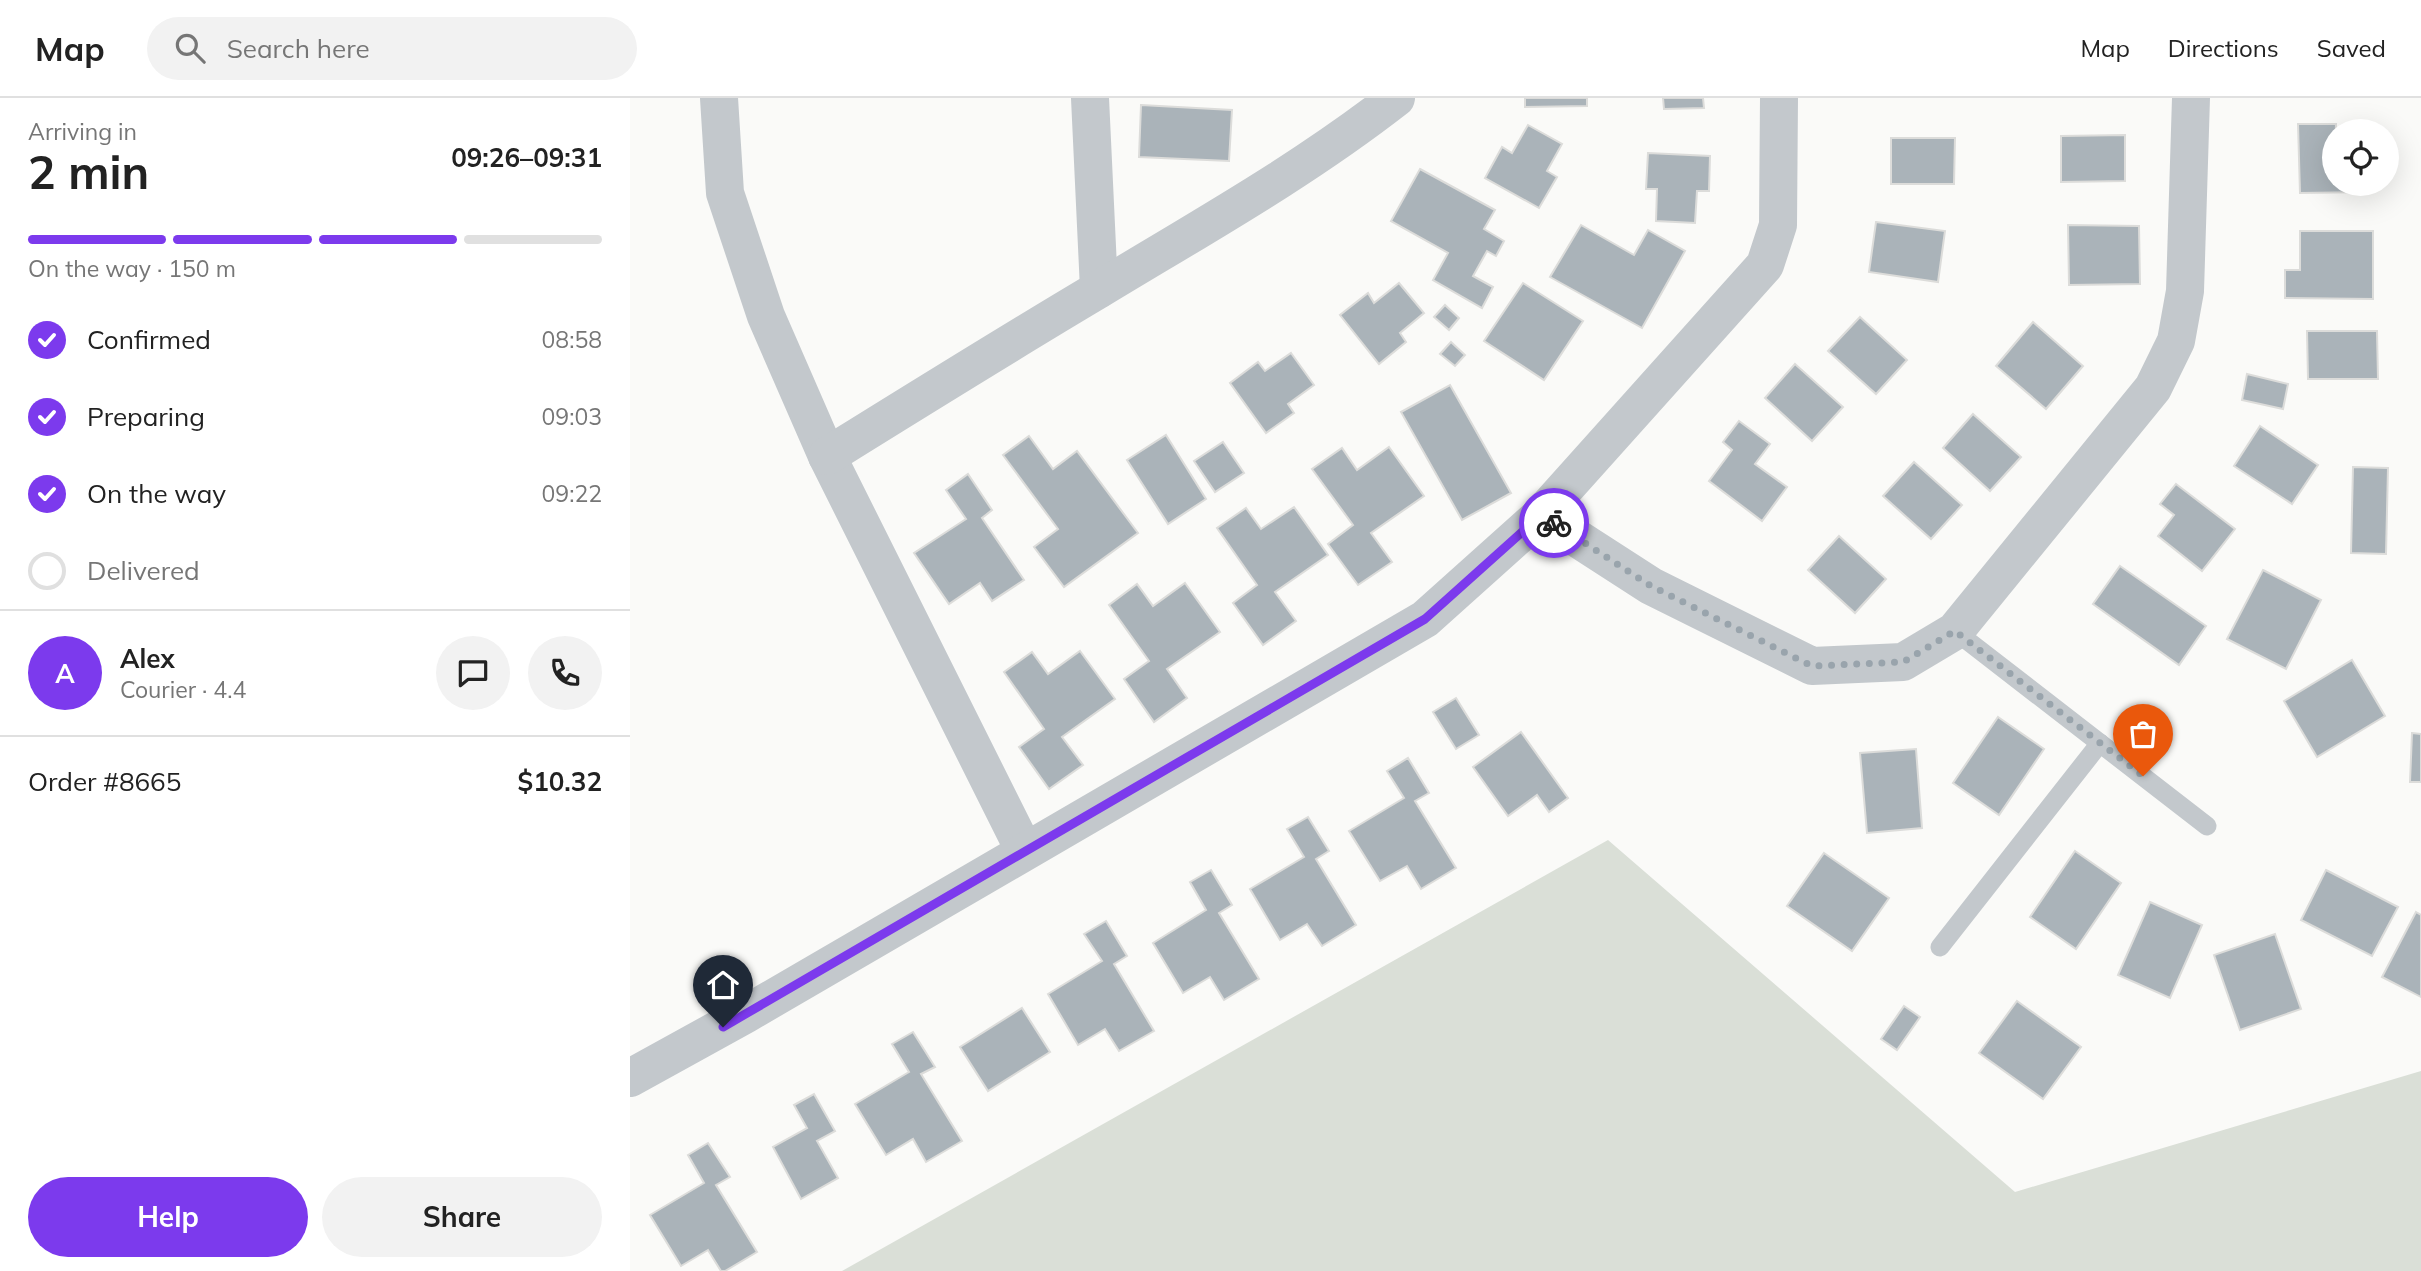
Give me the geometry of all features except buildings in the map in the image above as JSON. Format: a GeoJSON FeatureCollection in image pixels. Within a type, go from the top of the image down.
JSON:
{"type":"FeatureCollection","features":[{"type":"Feature","properties":{"kind":"street"},"geometry":{"type":"LineString","coordinates":[[719,98],[726,193],[765,316],[827,456],[1024,850]]}},
{"type":"Feature","properties":{"kind":"street"},"geometry":{"type":"LineString","coordinates":[[1090,98],[1099,289]]}},
{"type":"Feature","properties":{"kind":"street"},"geometry":{"type":"LineString","coordinates":[[827,456],[1273,185],[1339,143],[1396,98]]}},
{"type":"Feature","properties":{"kind":"street"},"geometry":{"type":"LineString","coordinates":[[630,1078],[746,1014],[1425,619],[1541,515],[1765,265],[1778,225],[1779,98]]}},
{"type":"Feature","properties":{"kind":"street"},"geometry":{"type":"LineString","coordinates":[[1541,515],[1651,586],[1812,666],[1903,662],[1955,631],[2153,388],[2176,341],[2185,292],[2191,98]]}},
{"type":"Feature","properties":{"kind":"lane"},"geometry":{"type":"LineString","coordinates":[[1955,631],[2207,826]]}},
{"type":"Feature","properties":{"kind":"lane"},"geometry":{"type":"LineString","coordinates":[[1940,947],[2101,743]]}},
{"type":"Feature","properties":{"kind":"shaded area"},"geometry":{"type":"Polygon","coordinates":[[[1608,840],[2015,1192],[2421,1071],[2421,1271],[842,1271],[1608,840]]]}},
{"type":"Feature","properties":{"kind":"way so far"},"geometry":{"type":"LineString","coordinates":[[1554,523],[1651,586],[1812,666],[1903,662],[1955,631],[2143,776]]}},
{"type":"Feature","properties":{"kind":"route"},"geometry":{"type":"LineString","coordinates":[[723,1027],[1425,619],[1541,515],[1554,523]]}}]}
